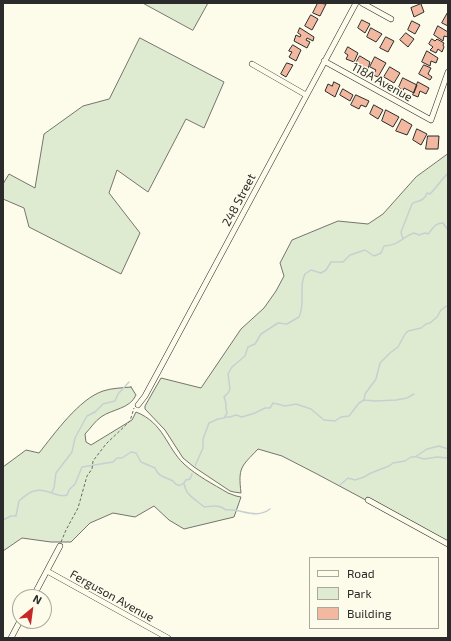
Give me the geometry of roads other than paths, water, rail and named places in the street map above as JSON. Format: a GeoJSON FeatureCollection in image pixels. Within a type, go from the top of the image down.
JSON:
{"type":"FeatureCollection","features":[{"type":"Feature","properties":{"kind":"street","name":"248 Street"},"geometry":{"type":"LineString","coordinates":[[138,405],[155,378],[356,3]]}},
{"type":"Feature","properties":{"kind":"street"},"geometry":{"type":"LineString","coordinates":[[362,3],[391,19]]}},
{"type":"Feature","properties":{"kind":"street","name":"118A Avenue"},"geometry":{"type":"LineString","coordinates":[[324,62],[431,120],[448,72]]}},
{"type":"Feature","properties":{"kind":"street"},"geometry":{"type":"LineString","coordinates":[[252,64],[306,95]]}},
{"type":"Feature","properties":{"kind":"street"},"geometry":{"type":"LineString","coordinates":[[368,500],[448,544]]}},
{"type":"Feature","properties":{"kind":"street"},"geometry":{"type":"LineString","coordinates":[[37,589],[60,546]]}},
{"type":"Feature","properties":{"kind":"street","name":"Ferguson Avenue"},"geometry":{"type":"LineString","coordinates":[[47,571],[168,638]]}},
{"type":"Feature","properties":{"kind":"street"},"geometry":{"type":"LineString","coordinates":[[11,638],[16,629]]}},
{"type":"Feature","properties":{"kind":"waterway"},"geometry":{"type":"LineString","coordinates":[[403,239],[401,232],[412,204],[426,197],[427,193],[430,194],[448,173]]}},
{"type":"Feature","properties":{"kind":"waterway"},"geometry":{"type":"LineString","coordinates":[[195,466],[203,448],[203,439],[209,423],[224,418],[227,413],[224,397],[230,389],[228,374],[232,367],[245,356],[248,347],[255,344],[261,334],[278,323],[287,324],[299,317],[302,306],[302,284],[305,274],[311,270],[321,273],[326,270],[331,262],[343,262],[350,255],[365,250],[374,256],[381,253],[384,246],[393,245],[414,233],[419,235],[425,233],[428,234],[436,225],[440,223],[443,223],[448,230]]}},
{"type":"Feature","properties":{"kind":"waterway"},"geometry":{"type":"LineString","coordinates":[[364,400],[365,394],[376,379],[380,363],[398,347],[405,334],[408,331],[421,328],[430,323],[437,317],[441,310],[448,305]]}},
{"type":"Feature","properties":{"kind":"waterway"},"geometry":{"type":"LineString","coordinates":[[52,492],[56,473],[72,452],[75,438],[87,416],[95,412],[103,404],[115,401],[118,394],[129,382]]}},
{"type":"Feature","properties":{"kind":"waterway"},"geometry":{"type":"LineString","coordinates":[[226,417],[236,415],[242,417],[265,408],[270,408],[273,403],[285,406],[296,404],[311,409],[324,420],[335,421],[341,417],[349,416],[359,403],[364,400],[396,400],[407,398],[414,394]]}},
{"type":"Feature","properties":{"kind":"waterway"},"geometry":{"type":"LineString","coordinates":[[340,485],[348,478],[355,480],[364,477],[393,463],[405,461],[411,457],[415,457],[427,449],[439,446],[448,449]]}},
{"type":"Feature","properties":{"kind":"waterway"},"geometry":{"type":"LineString","coordinates":[[3,520],[11,516],[16,516],[19,501],[30,492],[42,490],[60,496],[67,495],[69,490],[75,484],[82,467],[113,462],[117,458],[122,458],[131,452],[136,453],[141,462],[155,468],[160,475],[178,485],[182,485],[186,480],[190,479],[192,474]]}},
{"type":"Feature","properties":{"kind":"waterway"},"geometry":{"type":"LineString","coordinates":[[417,457],[424,459],[437,457],[448,458]]}},
{"type":"Feature","properties":{"kind":"waterway"},"geometry":{"type":"LineString","coordinates":[[184,484],[187,492],[204,507],[218,506],[226,510],[254,514],[259,514],[270,509]]}}]}
